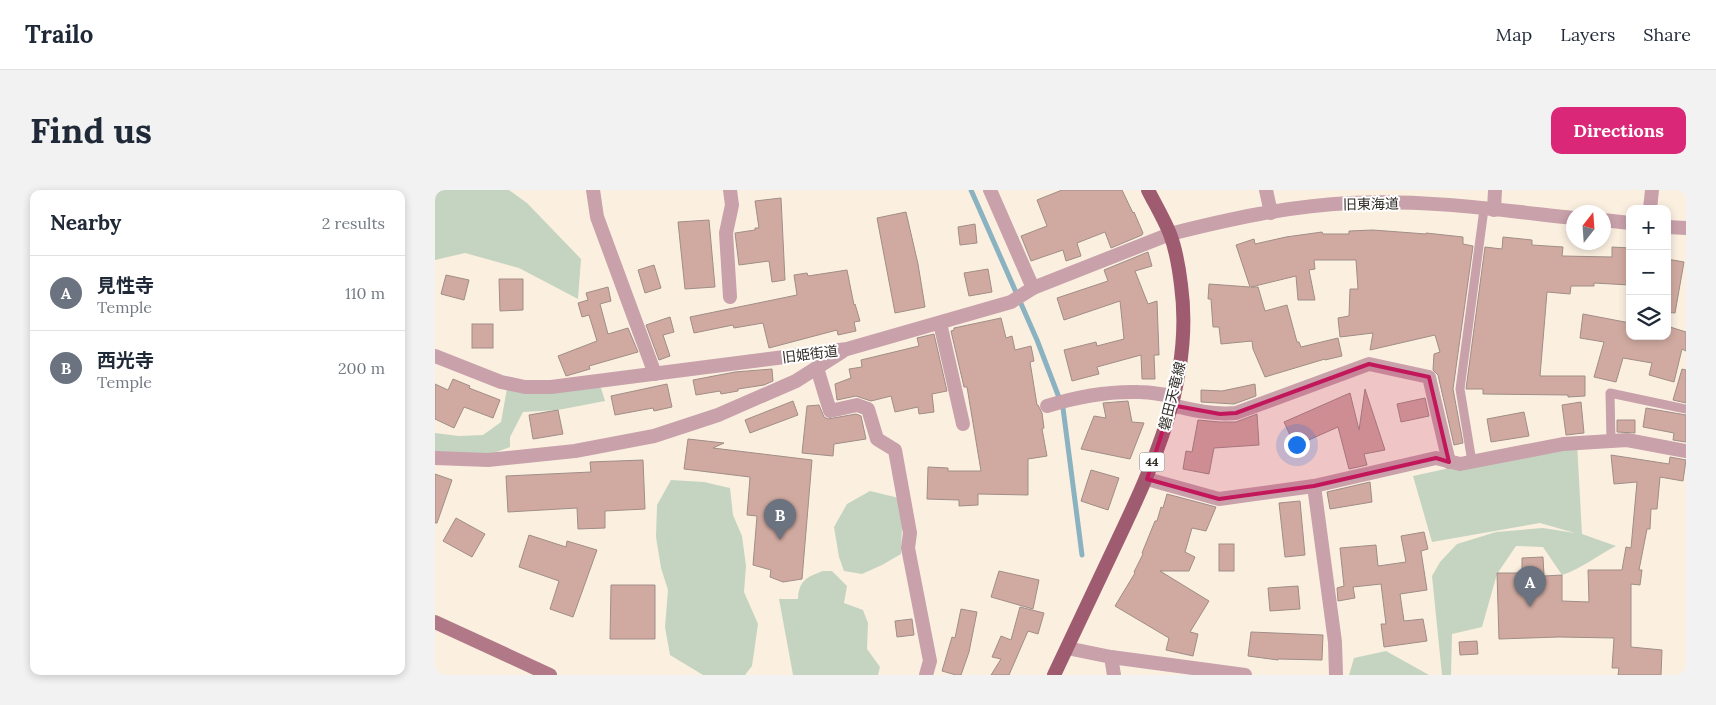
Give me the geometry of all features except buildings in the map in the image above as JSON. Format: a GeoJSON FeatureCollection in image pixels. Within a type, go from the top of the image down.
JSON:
{"type":"FeatureCollection","features":[{"type":"Feature","properties":{"kind":"main road","name":"磐田天竜線"},"geometry":{"type":"LineString","coordinates":[[1054,675],[1147,479],[1173,401],[1183,354],[1183,297],[1179,265],[1170,234],[1147,190]]}},
{"type":"Feature","properties":{"kind":"main road"},"geometry":{"type":"LineString","coordinates":[[435,622],[550,675]]}},
{"type":"Feature","properties":{"kind":"street"},"geometry":{"type":"LineString","coordinates":[[593,190],[597,217],[655,374]]}},
{"type":"Feature","properties":{"kind":"street"},"geometry":{"type":"LineString","coordinates":[[730,190],[732,205],[726,233],[730,297]]}},
{"type":"Feature","properties":{"kind":"street"},"geometry":{"type":"LineString","coordinates":[[990,190],[1033,288]]}},
{"type":"Feature","properties":{"kind":"street"},"geometry":{"type":"LineString","coordinates":[[1266,190],[1271,212]]}},
{"type":"Feature","properties":{"kind":"street"},"geometry":{"type":"LineString","coordinates":[[1489,209],[1495,190]]}},
{"type":"Feature","properties":{"kind":"street"},"geometry":{"type":"LineString","coordinates":[[1650,205],[1652,190]]}},
{"type":"Feature","properties":{"kind":"street","name":"旧東海道"},"geometry":{"type":"LineString","coordinates":[[1170,234],[1234,218],[1350,203],[1405,203],[1566,217]]}},
{"type":"Feature","properties":{"kind":"street"},"geometry":{"type":"LineString","coordinates":[[1611,221],[1626,223]]}},
{"type":"Feature","properties":{"kind":"street"},"geometry":{"type":"LineString","coordinates":[[1671,226],[1686,228]]}},
{"type":"Feature","properties":{"kind":"street","name":"旧姫街道"},"geometry":{"type":"LineString","coordinates":[[435,356],[501,382],[525,387],[551,387],[847,349],[1011,302],[1033,288],[1170,234]]}},
{"type":"Feature","properties":{"kind":"street"},"geometry":{"type":"LineString","coordinates":[[940,323],[963,424]]}},
{"type":"Feature","properties":{"kind":"street"},"geometry":{"type":"LineString","coordinates":[[435,458],[488,460],[575,451],[654,436],[718,415],[796,381],[847,349]]}},
{"type":"Feature","properties":{"kind":"street"},"geometry":{"type":"LineString","coordinates":[[1047,406],[1073,398],[1112,393],[1140,392],[1173,401],[1200,412],[1236,413],[1369,364],[1429,377],[1449,462]]}},
{"type":"Feature","properties":{"kind":"street"},"geometry":{"type":"LineString","coordinates":[[817,368],[830,411],[857,405],[868,409],[877,439],[895,450],[910,533],[909,548],[930,661],[926,675]]}},
{"type":"Feature","properties":{"kind":"street"},"geometry":{"type":"LineString","coordinates":[[1147,479],[1219,499],[1314,486],[1436,458],[1460,464],[1563,444],[1627,440],[1686,451]]}},
{"type":"Feature","properties":{"kind":"street"},"geometry":{"type":"LineString","coordinates":[[1314,486],[1333,633],[1336,675]]}},
{"type":"Feature","properties":{"kind":"street"},"geometry":{"type":"LineString","coordinates":[[1067,648],[1111,657],[1245,675]]}},
{"type":"Feature","properties":{"kind":"street"},"geometry":{"type":"LineString","coordinates":[[1111,657],[1114,675]]}},
{"type":"Feature","properties":{"kind":"lane"},"geometry":{"type":"LineString","coordinates":[[1472,462],[1460,389],[1489,209]]}},
{"type":"Feature","properties":{"kind":"lane"},"geometry":{"type":"LineString","coordinates":[[1611,441],[1610,393],[1686,409]]}},
{"type":"Feature","properties":{"kind":"highlighted area"},"geometry":{"type":"Polygon","coordinates":[[[1369,364],[1429,377],[1449,462],[1436,458],[1314,486],[1219,499],[1147,479],[1171,405],[1220,414],[1236,413],[1369,364]]]}},
{"type":"Feature","properties":{"kind":"green space"},"geometry":{"type":"Polygon","coordinates":[[[435,190],[509,190],[527,203],[581,259],[578,299],[519,268],[465,253],[435,260],[435,190]]]}},
{"type":"Feature","properties":{"kind":"green space"},"geometry":{"type":"Polygon","coordinates":[[[508,383],[601,388],[605,401],[558,410],[523,412],[510,437],[510,447],[475,460],[435,457],[435,433],[459,436],[483,435],[501,422],[508,383]]]}},
{"type":"Feature","properties":{"kind":"green space"},"geometry":{"type":"Polygon","coordinates":[[[1577,443],[1582,534],[1616,546],[1562,575],[1543,547],[1516,546],[1497,574],[1482,627],[1452,634],[1451,675],[1442,675],[1432,576],[1440,562],[1457,544],[1496,532],[1543,528],[1575,533],[1540,523],[1432,542],[1413,476],[1514,454],[1577,443]]]}},
{"type":"Feature","properties":{"kind":"green space"},"geometry":{"type":"Polygon","coordinates":[[[671,480],[704,482],[730,488],[733,515],[742,536],[746,566],[744,592],[758,624],[752,666],[745,675],[703,675],[670,655],[665,627],[668,590],[661,568],[656,537],[657,505],[671,480]]]}},
{"type":"Feature","properties":{"kind":"green space"},"geometry":{"type":"Polygon","coordinates":[[[870,491],[903,499],[901,554],[862,574],[844,571],[839,557],[834,527],[847,504],[870,491]]]}},
{"type":"Feature","properties":{"kind":"green space"},"geometry":{"type":"Polygon","coordinates":[[[823,571],[832,571],[847,586],[844,603],[863,610],[868,623],[867,649],[880,667],[878,675],[793,675],[779,599],[798,599],[802,583],[812,575],[823,571]]]}},
{"type":"Feature","properties":{"kind":"green space"},"geometry":{"type":"Polygon","coordinates":[[[1386,651],[1429,675],[1349,675],[1354,658],[1386,651]]]}},
{"type":"Feature","properties":{"kind":"waterway"},"geometry":{"type":"LineString","coordinates":[[971,190],[1037,340],[1063,408],[1082,555]]}},
{"type":"Feature","properties":{"kind":"place","name":"西光寺"},"geometry":{"type":"Point","coordinates":[780,540]}},
{"type":"Feature","properties":{"kind":"place","name":"見性寺"},"geometry":{"type":"Point","coordinates":[1530,607]}}]}
